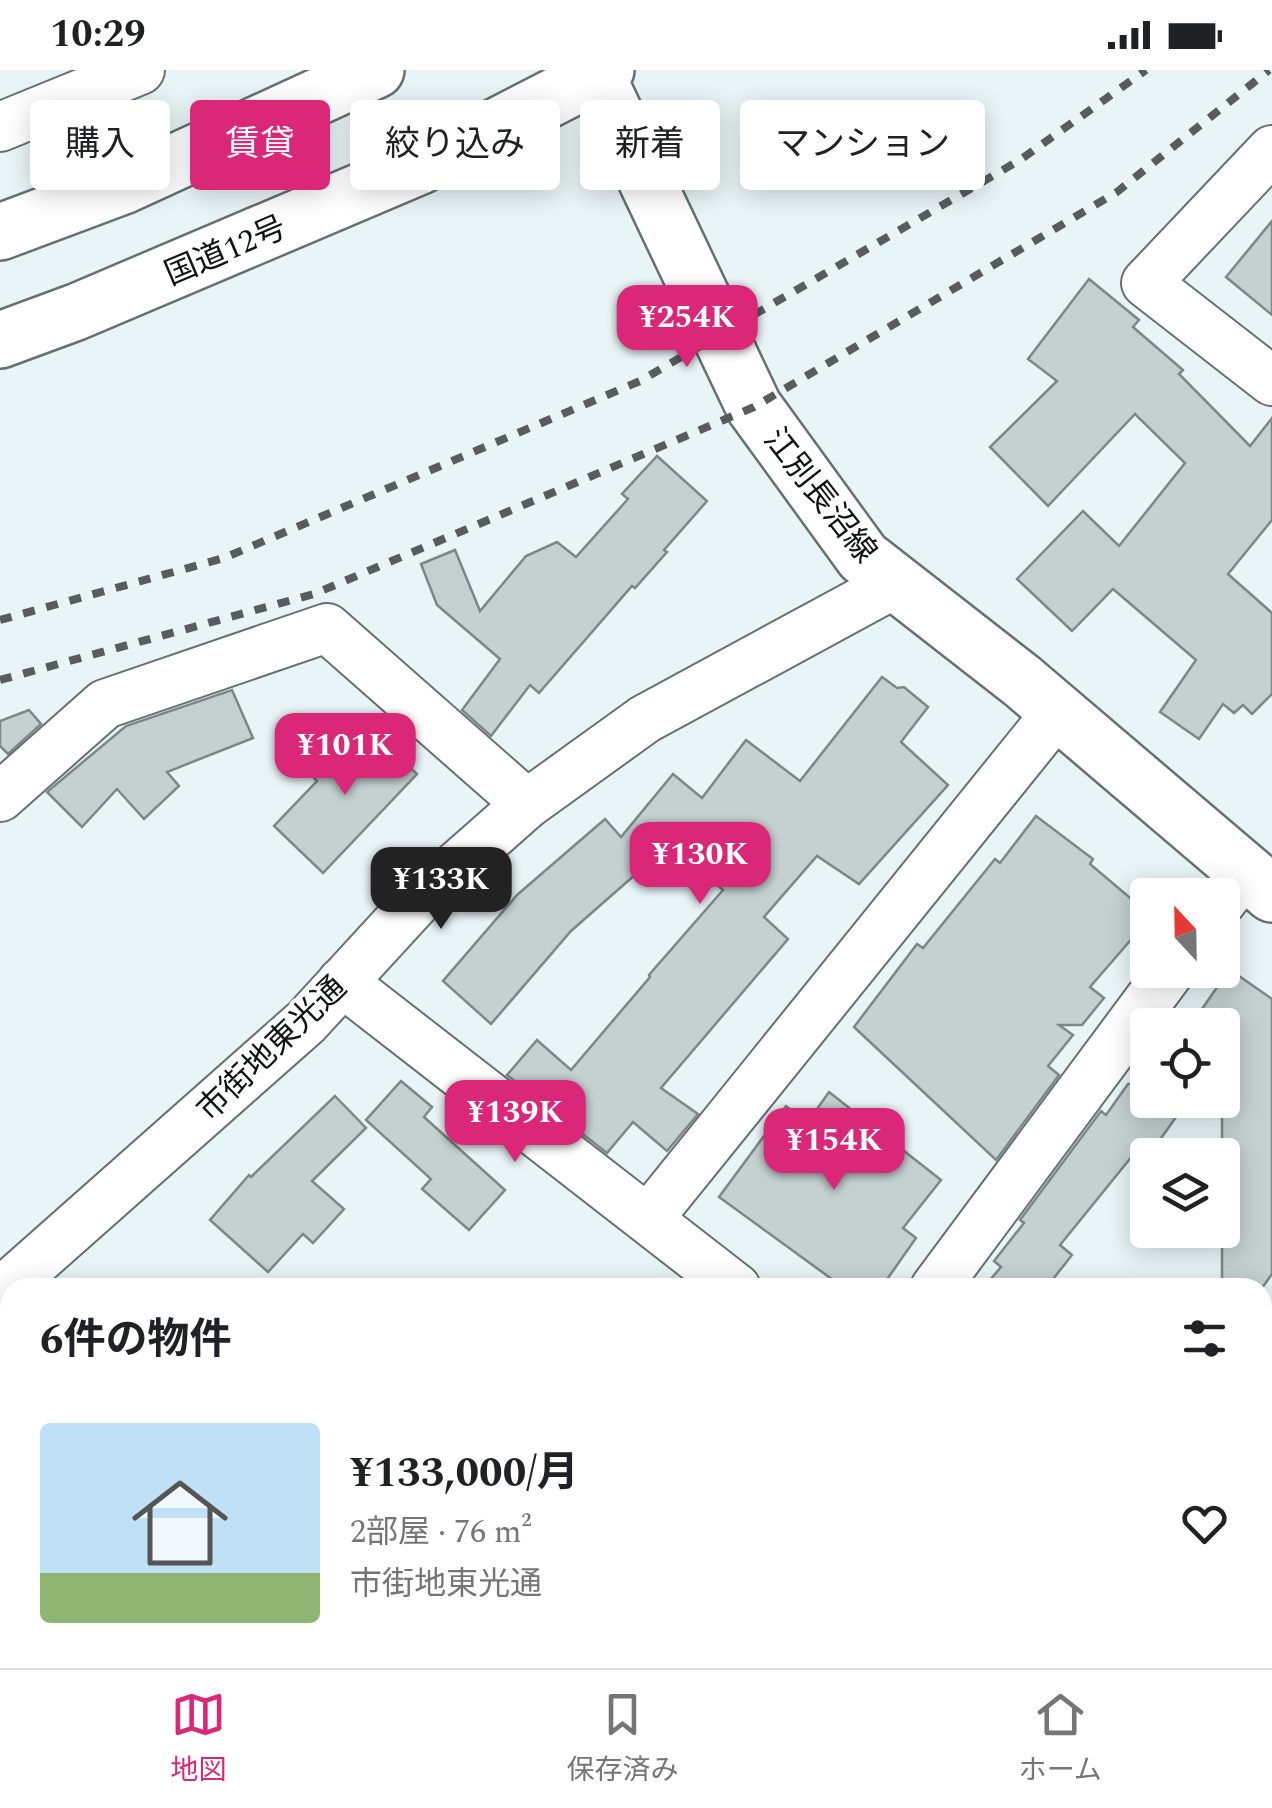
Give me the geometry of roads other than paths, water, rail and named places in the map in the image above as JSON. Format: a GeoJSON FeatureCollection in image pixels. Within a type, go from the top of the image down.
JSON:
{"type":"FeatureCollection","features":[{"type":"Feature","properties":{"kind":"main road"},"geometry":{"type":"LineString","coordinates":[[0,232],[123,186],[376,70]]}},
{"type":"Feature","properties":{"kind":"main road","name":"国道12号"},"geometry":{"type":"LineString","coordinates":[[0,340],[76,312],[418,167],[599,72]]}},
{"type":"Feature","properties":{"kind":"main road","name":"江別長沼線"},"geometry":{"type":"LineString","coordinates":[[599,72],[754,408],[863,557],[1058,712],[1254,884]]}},
{"type":"Feature","properties":{"kind":"street"},"geometry":{"type":"LineString","coordinates":[[0,126],[140,70]]}},
{"type":"Feature","properties":{"kind":"street"},"geometry":{"type":"LineString","coordinates":[[1272,150],[1146,283],[1272,381]]}},
{"type":"Feature","properties":{"kind":"street","name":"市街地東光通"},"geometry":{"type":"LineString","coordinates":[[17,1278],[306,1022],[418,900],[527,804],[645,719],[896,582]]}},
{"type":"Feature","properties":{"kind":"street"},"geometry":{"type":"LineString","coordinates":[[0,797],[105,704],[327,628],[527,804]]}},
{"type":"Feature","properties":{"kind":"street"},"geometry":{"type":"LineString","coordinates":[[648,1219],[1058,712]]}},
{"type":"Feature","properties":{"kind":"street"},"geometry":{"type":"LineString","coordinates":[[342,982],[723,1278]]}},
{"type":"Feature","properties":{"kind":"street"},"geometry":{"type":"LineString","coordinates":[[942,1278],[1158,988]]}},
{"type":"Feature","properties":{"kind":"railway"},"geometry":{"type":"LineString","coordinates":[[0,620],[224,558],[640,381],[1020,160],[1146,70]]}},
{"type":"Feature","properties":{"kind":"railway"},"geometry":{"type":"LineString","coordinates":[[0,680],[314,594],[754,407],[1117,192],[1269,70]]}}]}
